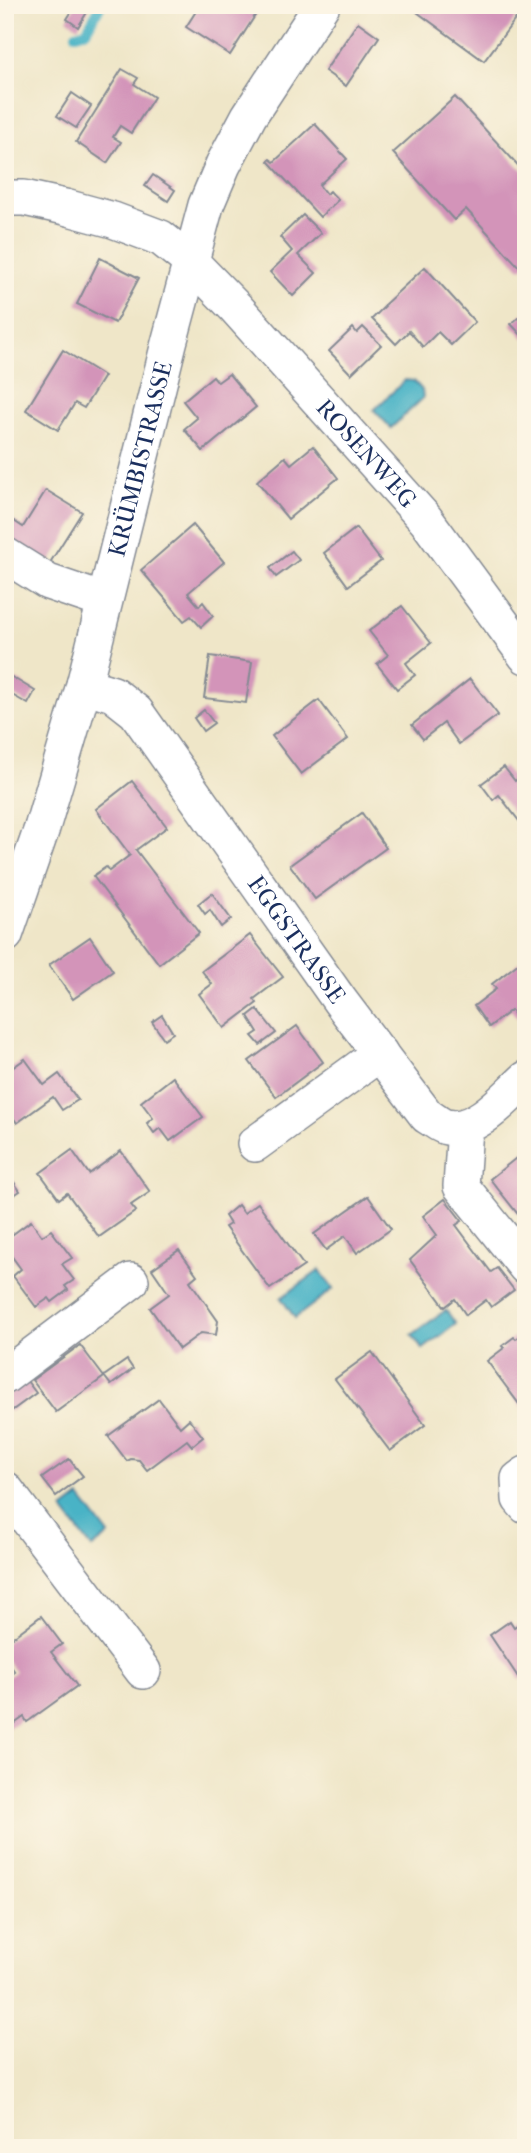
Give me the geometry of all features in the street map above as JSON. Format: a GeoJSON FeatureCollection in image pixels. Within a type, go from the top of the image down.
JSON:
{"type":"FeatureCollection","features":[{"type":"Feature","properties":{"kind":"street","name":"KRÜMBISTRASSE"},"geometry":{"type":"LineString","coordinates":[[5,935],[43,828],[84,685],[206,205],[249,116],[322,5]]}},
{"type":"Feature","properties":{"kind":"street","name":"ROSENWEG"},"geometry":{"type":"LineString","coordinates":[[5,198],[24,198],[113,220],[161,238],[192,263],[236,308],[426,520],[526,656]]}},
{"type":"Feature","properties":{"kind":"street"},"geometry":{"type":"LineString","coordinates":[[5,555],[48,583],[104,601]]}},
{"type":"Feature","properties":{"kind":"street","name":"EGGSTRASSE"},"geometry":{"type":"LineString","coordinates":[[84,685],[113,694],[136,712],[340,1001],[428,1116],[446,1127],[465,1128]]}},
{"type":"Feature","properties":{"kind":"street"},"geometry":{"type":"LineString","coordinates":[[254,1144],[380,1053]]}},
{"type":"Feature","properties":{"kind":"street"},"geometry":{"type":"LineString","coordinates":[[526,1079],[483,1117],[465,1128],[461,1186],[526,1266]]}},
{"type":"Feature","properties":{"kind":"street"},"geometry":{"type":"LineString","coordinates":[[5,1376],[131,1281]]}},
{"type":"Feature","properties":{"kind":"street"},"geometry":{"type":"LineString","coordinates":[[5,1489],[143,1671]]}},
{"type":"Feature","properties":{"kind":"water"},"geometry":{"type":"Polygon","coordinates":[[[405,380],[414,381],[422,390],[423,398],[391,428],[374,410],[405,380]]]}},
{"type":"Feature","properties":{"kind":"water"},"geometry":{"type":"Polygon","coordinates":[[[320,1270],[333,1289],[295,1318],[281,1298],[320,1270]]]}},
{"type":"Feature","properties":{"kind":"water"},"geometry":{"type":"Polygon","coordinates":[[[446,1310],[456,1324],[423,1349],[412,1335],[446,1310]]]}},
{"type":"Feature","properties":{"kind":"water"},"geometry":{"type":"Polygon","coordinates":[[[80,1497],[109,1535],[92,1548],[63,1510],[80,1497]]]}},
{"type":"Feature","properties":{"kind":"building"},"geometry":{"type":"Polygon","coordinates":[[[76,5],[84,5],[89,9],[78,27],[67,19],[76,5]]]}},
{"type":"Feature","properties":{"kind":"building"},"geometry":{"type":"Polygon","coordinates":[[[200,5],[250,5],[258,11],[230,55],[186,27],[200,5]]]}},
{"type":"Feature","properties":{"kind":"building"},"geometry":{"type":"Polygon","coordinates":[[[422,5],[526,5],[484,61],[417,12],[422,5]]]}},
{"type":"Feature","properties":{"kind":"building"},"geometry":{"type":"Polygon","coordinates":[[[358,22],[379,37],[346,86],[325,71],[358,22]]]}},
{"type":"Feature","properties":{"kind":"building"},"geometry":{"type":"Polygon","coordinates":[[[122,69],[138,78],[134,84],[154,97],[131,133],[120,126],[113,137],[121,142],[107,163],[76,142],[122,69]]]}},
{"type":"Feature","properties":{"kind":"building"},"geometry":{"type":"Polygon","coordinates":[[[72,93],[91,106],[76,128],[57,116],[72,93]]]}},
{"type":"Feature","properties":{"kind":"building"},"geometry":{"type":"Polygon","coordinates":[[[455,97],[526,174],[526,265],[521,269],[466,209],[454,220],[393,153],[455,97]]]}},
{"type":"Feature","properties":{"kind":"building"},"geometry":{"type":"Polygon","coordinates":[[[315,124],[347,159],[319,185],[326,194],[330,191],[338,200],[320,217],[268,161],[270,159],[274,162],[315,124]]]}},
{"type":"Feature","properties":{"kind":"building"},"geometry":{"type":"Polygon","coordinates":[[[153,175],[175,190],[168,201],[145,186],[153,175]]]}},
{"type":"Feature","properties":{"kind":"building"},"geometry":{"type":"Polygon","coordinates":[[[303,215],[321,233],[298,255],[316,273],[293,296],[270,272],[292,251],[280,237],[303,215]]]}},
{"type":"Feature","properties":{"kind":"building"},"geometry":{"type":"Polygon","coordinates":[[[100,258],[139,278],[115,323],[77,304],[100,258]]]}},
{"type":"Feature","properties":{"kind":"building"},"geometry":{"type":"Polygon","coordinates":[[[425,267],[475,322],[451,345],[438,332],[423,347],[409,331],[396,344],[372,319],[425,267]]]}},
{"type":"Feature","properties":{"kind":"building"},"geometry":{"type":"Polygon","coordinates":[[[526,311],[526,340],[511,324],[526,311]]]}},
{"type":"Feature","properties":{"kind":"building"},"geometry":{"type":"Polygon","coordinates":[[[363,327],[381,345],[351,374],[329,351],[353,328],[357,333],[363,327]]]}},
{"type":"Feature","properties":{"kind":"building"},"geometry":{"type":"Polygon","coordinates":[[[63,350],[104,376],[84,408],[75,403],[58,430],[26,410],[63,350]]]}},
{"type":"Feature","properties":{"kind":"building"},"geometry":{"type":"Polygon","coordinates":[[[229,374],[256,407],[203,451],[184,429],[197,418],[183,401],[213,376],[218,382],[229,374]]]}},
{"type":"Feature","properties":{"kind":"building"},"geometry":{"type":"Polygon","coordinates":[[[313,446],[338,478],[288,519],[257,481],[285,457],[291,464],[313,446]]]}},
{"type":"Feature","properties":{"kind":"building"},"geometry":{"type":"Polygon","coordinates":[[[46,490],[82,512],[46,569],[5,544],[5,515],[23,527],[46,490]]]}},
{"type":"Feature","properties":{"kind":"building"},"geometry":{"type":"Polygon","coordinates":[[[193,525],[224,562],[188,593],[199,606],[203,602],[213,616],[201,627],[191,616],[184,621],[141,570],[193,525]]]}},
{"type":"Feature","properties":{"kind":"building"},"geometry":{"type":"Polygon","coordinates":[[[356,528],[381,561],[348,586],[324,553],[356,528]]]}},
{"type":"Feature","properties":{"kind":"building"},"geometry":{"type":"Polygon","coordinates":[[[292,551],[299,560],[276,577],[270,568],[292,551]]]}},
{"type":"Feature","properties":{"kind":"building"},"geometry":{"type":"Polygon","coordinates":[[[402,606],[431,643],[406,663],[415,675],[397,689],[377,664],[388,655],[369,631],[402,606]]]}},
{"type":"Feature","properties":{"kind":"building"},"geometry":{"type":"Polygon","coordinates":[[[210,656],[252,662],[246,703],[204,698],[210,656]]]}},
{"type":"Feature","properties":{"kind":"building"},"geometry":{"type":"Polygon","coordinates":[[[10,676],[35,691],[28,704],[5,691],[5,683],[10,676]]]}},
{"type":"Feature","properties":{"kind":"building"},"geometry":{"type":"Polygon","coordinates":[[[470,679],[498,715],[459,744],[444,723],[423,739],[412,725],[470,679]]]}},
{"type":"Feature","properties":{"kind":"building"},"geometry":{"type":"Polygon","coordinates":[[[319,700],[348,739],[301,774],[272,736],[319,700]]]}},
{"type":"Feature","properties":{"kind":"building"},"geometry":{"type":"Polygon","coordinates":[[[204,710],[214,723],[203,731],[194,718],[204,710]]]}},
{"type":"Feature","properties":{"kind":"building"},"geometry":{"type":"Polygon","coordinates":[[[504,767],[515,781],[526,772],[526,823],[523,826],[499,795],[493,800],[481,784],[504,767]]]}},
{"type":"Feature","properties":{"kind":"building"},"geometry":{"type":"Polygon","coordinates":[[[132,781],[167,827],[136,850],[199,933],[159,964],[93,876],[106,867],[109,871],[130,855],[96,809],[132,781]]]}},
{"type":"Feature","properties":{"kind":"building"},"geometry":{"type":"Polygon","coordinates":[[[362,813],[386,848],[315,899],[290,865],[362,813]]]}},
{"type":"Feature","properties":{"kind":"building"},"geometry":{"type":"Polygon","coordinates":[[[212,893],[231,919],[221,927],[210,910],[205,914],[198,904],[212,893]]]}},
{"type":"Feature","properties":{"kind":"building"},"geometry":{"type":"Polygon","coordinates":[[[250,935],[283,977],[254,999],[257,1003],[224,1028],[199,994],[212,984],[202,971],[250,935]]]}},
{"type":"Feature","properties":{"kind":"building"},"geometry":{"type":"Polygon","coordinates":[[[90,937],[113,971],[73,999],[49,965],[90,937]]]}},
{"type":"Feature","properties":{"kind":"building"},"geometry":{"type":"Polygon","coordinates":[[[524,959],[526,1029],[511,1010],[489,1027],[474,1006],[496,989],[492,984],[524,959]]]}},
{"type":"Feature","properties":{"kind":"building"},"geometry":{"type":"Polygon","coordinates":[[[257,1009],[276,1033],[260,1045],[252,1036],[258,1032],[248,1016],[257,1009]]]}},
{"type":"Feature","properties":{"kind":"building"},"geometry":{"type":"Polygon","coordinates":[[[162,1015],[173,1033],[164,1039],[152,1022],[162,1015]]]}},
{"type":"Feature","properties":{"kind":"building"},"geometry":{"type":"Polygon","coordinates":[[[297,1026],[323,1062],[276,1097],[249,1061],[297,1026]]]}},
{"type":"Feature","properties":{"kind":"building"},"geometry":{"type":"Polygon","coordinates":[[[25,1059],[44,1085],[59,1074],[78,1100],[62,1110],[53,1097],[17,1123],[5,1106],[5,1073],[25,1059]]]}},
{"type":"Feature","properties":{"kind":"building"},"geometry":{"type":"Polygon","coordinates":[[[173,1077],[203,1117],[170,1141],[160,1128],[154,1133],[147,1123],[153,1118],[141,1102],[173,1077]]]}},
{"type":"Feature","properties":{"kind":"building"},"geometry":{"type":"Polygon","coordinates":[[[72,1150],[89,1174],[121,1151],[150,1192],[131,1205],[136,1211],[99,1237],[67,1193],[59,1199],[40,1173],[72,1150]]]}},
{"type":"Feature","properties":{"kind":"building"},"geometry":{"type":"Polygon","coordinates":[[[526,1150],[526,1206],[517,1213],[490,1179],[526,1150]]]}},
{"type":"Feature","properties":{"kind":"building"},"geometry":{"type":"Polygon","coordinates":[[[5,1169],[20,1191],[5,1201],[5,1169]]]}},
{"type":"Feature","properties":{"kind":"building"},"geometry":{"type":"Polygon","coordinates":[[[368,1196],[391,1229],[357,1253],[345,1236],[326,1250],[314,1234],[368,1196]]]}},
{"type":"Feature","properties":{"kind":"building"},"geometry":{"type":"Polygon","coordinates":[[[445,1199],[462,1221],[456,1225],[491,1272],[497,1268],[514,1290],[491,1307],[486,1300],[466,1315],[455,1299],[445,1307],[410,1260],[437,1235],[423,1216],[445,1199]]]}},
{"type":"Feature","properties":{"kind":"building"},"geometry":{"type":"Polygon","coordinates":[[[258,1203],[304,1266],[270,1289],[225,1227],[230,1224],[225,1216],[238,1205],[244,1213],[258,1203]]]}},
{"type":"Feature","properties":{"kind":"building"},"geometry":{"type":"Polygon","coordinates":[[[31,1221],[42,1236],[51,1230],[72,1258],[62,1264],[74,1280],[65,1286],[68,1290],[52,1302],[49,1298],[36,1307],[13,1276],[21,1269],[5,1247],[5,1240],[31,1221]]]}},
{"type":"Feature","properties":{"kind":"building"},"geometry":{"type":"Polygon","coordinates":[[[179,1250],[197,1275],[190,1281],[218,1321],[216,1335],[201,1333],[179,1349],[150,1308],[169,1294],[152,1269],[179,1250]]]}},
{"type":"Feature","properties":{"kind":"building"},"geometry":{"type":"Polygon","coordinates":[[[526,1332],[526,1405],[522,1408],[487,1361],[514,1337],[516,1339],[526,1332]]]}},
{"type":"Feature","properties":{"kind":"building"},"geometry":{"type":"Polygon","coordinates":[[[80,1345],[104,1377],[56,1412],[32,1380],[80,1345]]]}},
{"type":"Feature","properties":{"kind":"building"},"geometry":{"type":"Polygon","coordinates":[[[372,1352],[425,1425],[390,1451],[335,1379],[372,1352]]]}},
{"type":"Feature","properties":{"kind":"building"},"geometry":{"type":"Polygon","coordinates":[[[127,1360],[133,1369],[111,1385],[104,1376],[127,1360]]]}},
{"type":"Feature","properties":{"kind":"building"},"geometry":{"type":"Polygon","coordinates":[[[27,1381],[36,1393],[10,1412],[5,1405],[5,1397],[27,1381]]]}},
{"type":"Feature","properties":{"kind":"building"},"geometry":{"type":"Polygon","coordinates":[[[159,1399],[180,1427],[189,1419],[203,1437],[192,1446],[187,1440],[147,1470],[139,1460],[127,1461],[108,1436],[159,1399]]]}},
{"type":"Feature","properties":{"kind":"building"},"geometry":{"type":"Polygon","coordinates":[[[69,1459],[83,1476],[56,1496],[42,1478],[69,1459]]]}},
{"type":"Feature","properties":{"kind":"building"},"geometry":{"type":"Polygon","coordinates":[[[41,1616],[62,1644],[51,1652],[77,1686],[27,1722],[24,1717],[7,1729],[5,1679],[15,1672],[5,1658],[5,1643],[41,1616]]]}},
{"type":"Feature","properties":{"kind":"building"},"geometry":{"type":"Polygon","coordinates":[[[526,1619],[526,1675],[520,1680],[490,1635],[510,1621],[514,1627],[526,1619]]]}},
{"type":"Feature","properties":{"kind":"waterway"},"geometry":{"type":"LineString","coordinates":[[76,34],[86,31],[101,5]]}}]}
